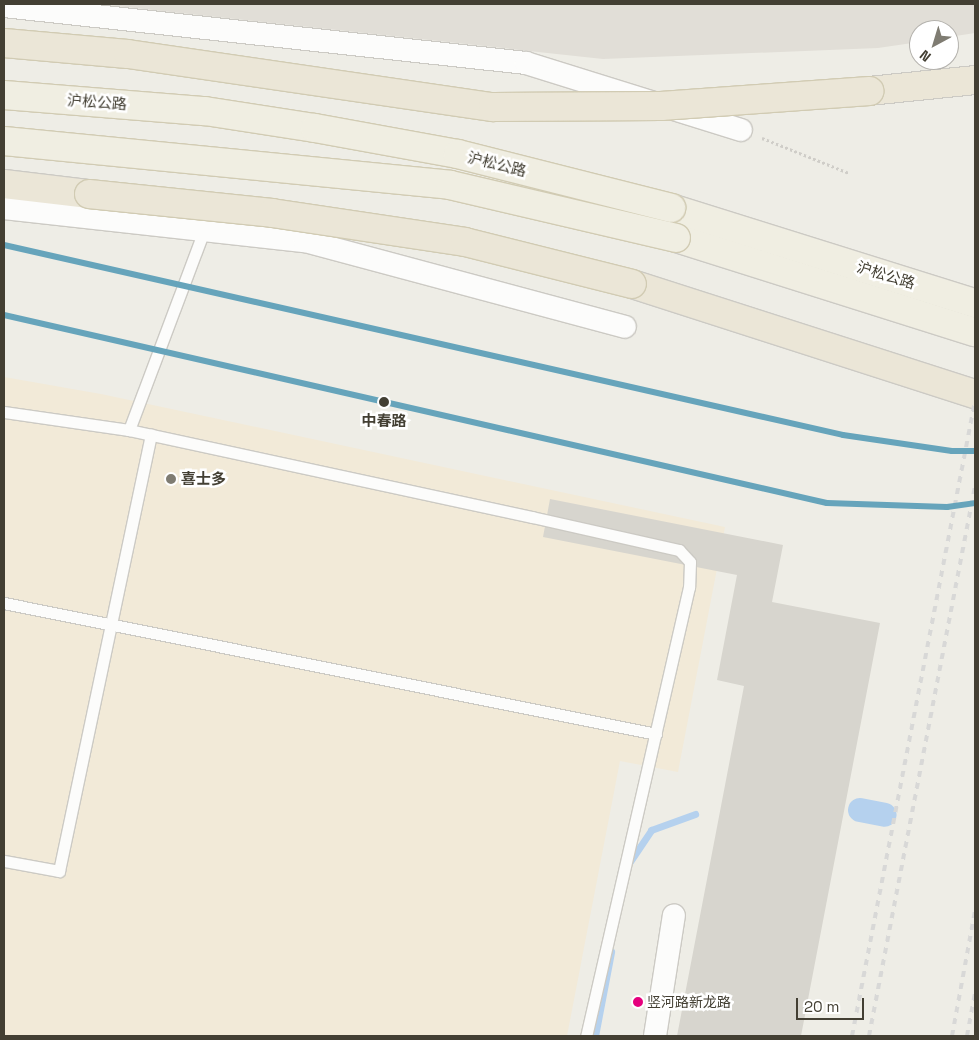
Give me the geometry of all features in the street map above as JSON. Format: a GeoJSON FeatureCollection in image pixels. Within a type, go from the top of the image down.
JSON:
{"type":"FeatureCollection","features":[{"type":"Feature","properties":{"kind":"highway"},"geometry":{"type":"LineString","coordinates":[[4,44],[128,54],[493,107],[661,106],[975,80]]}},
{"type":"Feature","properties":{"kind":"highway"},"geometry":{"type":"LineString","coordinates":[[4,184],[272,213],[465,242],[632,284],[975,394]]}},
{"type":"Feature","properties":{"kind":"main road","name":"沪松公路"},"geometry":{"type":"LineString","coordinates":[[4,95],[205,111],[458,154],[671,208],[975,303]]}},
{"type":"Feature","properties":{"kind":"main road","name":"沪松公路"},"geometry":{"type":"LineString","coordinates":[[4,141],[450,185],[676,238],[975,332]]}},
{"type":"Feature","properties":{"kind":"street"},"geometry":{"type":"LineString","coordinates":[[4,6],[526,63],[741,130]]}},
{"type":"Feature","properties":{"kind":"street"},"geometry":{"type":"LineString","coordinates":[[4,208],[305,242],[625,327]]}},
{"type":"Feature","properties":{"kind":"street"},"geometry":{"type":"LineString","coordinates":[[655,1036],[674,915]]}},
{"type":"Feature","properties":{"kind":"lane"},"geometry":{"type":"LineString","coordinates":[[129,430],[204,230]]}},
{"type":"Feature","properties":{"kind":"lane"},"geometry":{"type":"LineString","coordinates":[[4,412],[129,430],[679,550],[690,562],[690,587],[586,1036]]}},
{"type":"Feature","properties":{"kind":"lane"},"geometry":{"type":"LineString","coordinates":[[4,861],[59,871],[151,435]]}},
{"type":"Feature","properties":{"kind":"lane"},"geometry":{"type":"LineString","coordinates":[[4,603],[656,734]]}},
{"type":"Feature","properties":{"kind":"path"},"geometry":{"type":"LineString","coordinates":[[741,130],[850,173]]}},
{"type":"Feature","properties":{"kind":"shaded area"},"geometry":{"type":"Polygon","coordinates":[[[98,4],[975,4],[975,33],[959,35],[959,20],[909,20],[909,43],[878,48],[603,59],[98,4]]]}},
{"type":"Feature","properties":{"kind":"shaded area"},"geometry":{"type":"Polygon","coordinates":[[[4,377],[101,394],[725,527],[678,772],[620,761],[567,1036],[4,1036],[4,377]]]}},
{"type":"Feature","properties":{"kind":"building"},"geometry":{"type":"Polygon","coordinates":[[[550,499],[783,545],[772,602],[880,623],[801,1036],[677,1036],[744,686],[717,680],[737,575],[543,537],[550,499]]]}},
{"type":"Feature","properties":{"kind":"waterway"},"geometry":{"type":"LineString","coordinates":[[860,810],[885,815]]}},
{"type":"Feature","properties":{"kind":"waterway"},"geometry":{"type":"LineString","coordinates":[[629,863],[651,830],[695,814]]}},
{"type":"Feature","properties":{"kind":"waterway"},"geometry":{"type":"LineString","coordinates":[[595,1036],[611,952]]}},
{"type":"Feature","properties":{"kind":"railway"},"geometry":{"type":"LineString","coordinates":[[852,1036],[975,401]]}},
{"type":"Feature","properties":{"kind":"railway"},"geometry":{"type":"LineString","coordinates":[[869,1036],[975,486]]}},
{"type":"Feature","properties":{"kind":"railway"},"geometry":{"type":"LineString","coordinates":[[952,1036],[975,911]]}},
{"type":"Feature","properties":{"kind":"railway"},"geometry":{"type":"LineString","coordinates":[[967,1036],[975,993]]}},
{"type":"Feature","properties":{"kind":"transit line"},"geometry":{"type":"LineString","coordinates":[[4,245],[843,435],[952,451],[975,451]]}},
{"type":"Feature","properties":{"kind":"transit line"},"geometry":{"type":"LineString","coordinates":[[4,315],[827,503],[947,507],[975,503]]}},
{"type":"Feature","properties":{"kind":"place","name":"中春路"},"geometry":{"type":"Point","coordinates":[384,402]}},
{"type":"Feature","properties":{"kind":"place","name":"喜士多"},"geometry":{"type":"Point","coordinates":[171,479]}},
{"type":"Feature","properties":{"kind":"place","name":"竖河路新龙路"},"geometry":{"type":"Point","coordinates":[638,1002]}}]}
